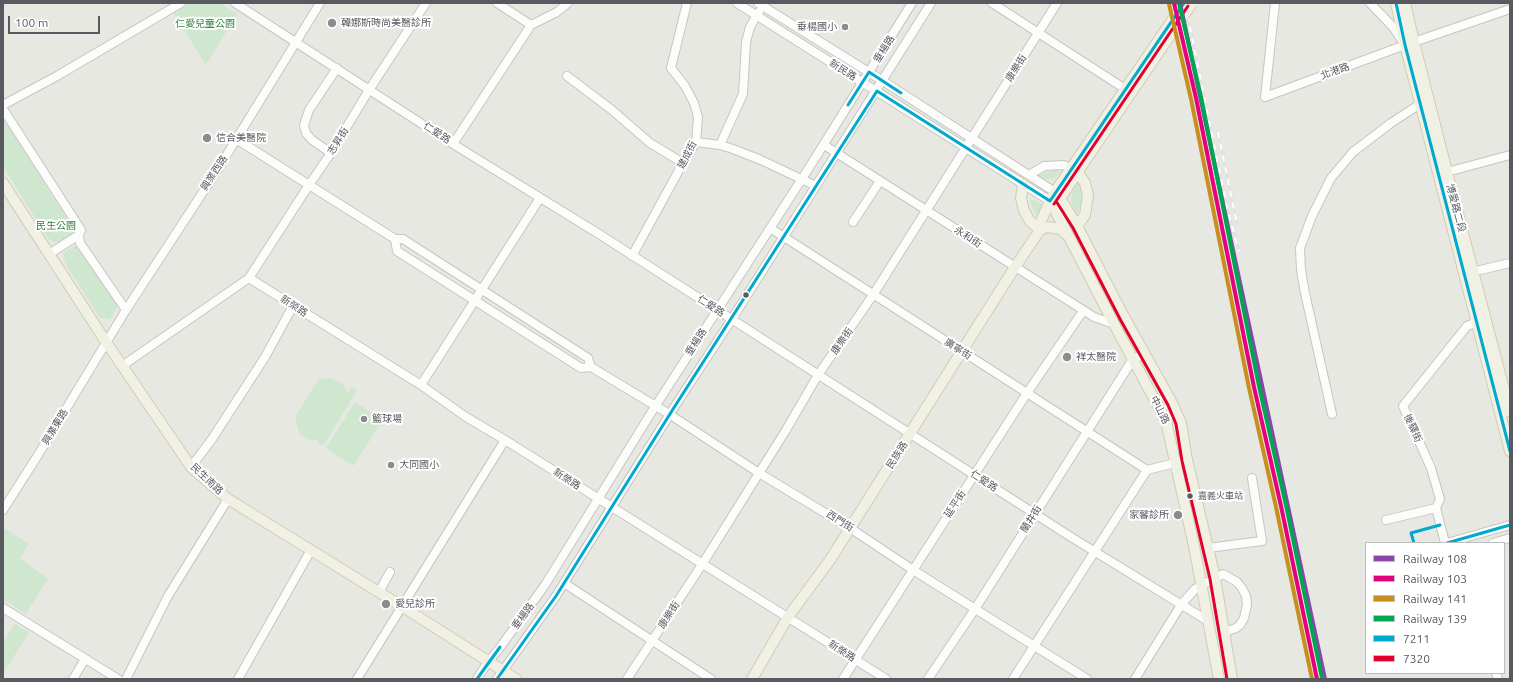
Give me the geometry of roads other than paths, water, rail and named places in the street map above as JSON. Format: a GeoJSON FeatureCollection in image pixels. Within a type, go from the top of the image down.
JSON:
{"type":"FeatureCollection","features":[{"type":"Feature","properties":{"kind":"main road"},"geometry":{"type":"LineString","coordinates":[[1081,161],[1184,3]]}},
{"type":"Feature","properties":{"kind":"main road"},"geometry":{"type":"LineString","coordinates":[[1081,161],[1192,3]]}},
{"type":"Feature","properties":{"kind":"main road","name":"博愛路二段"},"geometry":{"type":"LineString","coordinates":[[1396,3],[1447,172],[1473,271],[1480,320],[1510,451]]}},
{"type":"Feature","properties":{"kind":"main road","name":"博愛路二段"},"geometry":{"type":"LineString","coordinates":[[1405,3],[1409,43],[1420,104],[1462,266],[1510,412]]}},
{"type":"Feature","properties":{"kind":"main road","name":"民族路"},"geometry":{"type":"LineString","coordinates":[[752,679],[788,617],[830,560],[1015,267],[1040,230],[1041,221],[1081,161]]}},
{"type":"Feature","properties":{"kind":"main road"},"geometry":{"type":"LineString","coordinates":[[1075,171],[1085,182],[1088,199],[1085,215],[1077,226]]}},
{"type":"Feature","properties":{"kind":"main road"},"geometry":{"type":"LineString","coordinates":[[1026,180],[1021,198],[1024,211],[1030,222],[1040,230],[1047,227],[1060,229],[1069,236]]}},
{"type":"Feature","properties":{"kind":"main road","name":"民生南路"},"geometry":{"type":"LineString","coordinates":[[3,183],[106,342],[191,467],[228,499],[403,607],[488,662],[500,675],[516,679]]}},
{"type":"Feature","properties":{"kind":"main road","name":"中山路"},"geometry":{"type":"LineString","coordinates":[[1058,195],[1077,226],[1126,321],[1179,418],[1184,434],[1188,460],[1215,578],[1232,679]]}},
{"type":"Feature","properties":{"kind":"main road","name":"中山路"},"geometry":{"type":"LineString","coordinates":[[1052,204],[1166,421],[1219,679]]}},
{"type":"Feature","properties":{"kind":"main road"},"geometry":{"type":"LineString","coordinates":[[1114,324],[1126,321]]}},
{"type":"Feature","properties":{"kind":"street"},"geometry":{"type":"LineString","coordinates":[[3,105],[57,76],[181,3]]}},
{"type":"Feature","properties":{"kind":"street","name":"仁愛路"},"geometry":{"type":"LineString","coordinates":[[234,3],[453,144],[732,319],[1094,552],[1208,621]]}},
{"type":"Feature","properties":{"kind":"street","name":"興業西路"},"geometry":{"type":"LineString","coordinates":[[106,342],[236,139],[320,3]]}},
{"type":"Feature","properties":{"kind":"street","name":"志昇街"},"geometry":{"type":"LineString","coordinates":[[249,278],[426,3]]}},
{"type":"Feature","properties":{"kind":"street"},"geometry":{"type":"LineString","coordinates":[[497,3],[531,25]]}},
{"type":"Feature","properties":{"kind":"street"},"geometry":{"type":"LineString","coordinates":[[453,144],[531,25],[557,12],[568,3]]}},
{"type":"Feature","properties":{"kind":"street","name":"建成街"},"geometry":{"type":"LineString","coordinates":[[632,256],[696,142],[698,117],[694,103],[685,86],[671,68],[687,3]]}},
{"type":"Feature","properties":{"kind":"street","name":"新民路"},"geometry":{"type":"LineString","coordinates":[[737,3],[966,147],[1026,180],[1058,195]]}},
{"type":"Feature","properties":{"kind":"street","name":"垂楊路"},"geometry":{"type":"LineString","coordinates":[[477,679],[545,585],[655,407],[824,145],[912,3]]}},
{"type":"Feature","properties":{"kind":"street","name":"垂楊路"},"geometry":{"type":"LineString","coordinates":[[500,675],[564,583],[669,414],[732,319],[931,3]]}},
{"type":"Feature","properties":{"kind":"street"},"geometry":{"type":"LineString","coordinates":[[992,3],[1119,85]]}},
{"type":"Feature","properties":{"kind":"street","name":"康樂街"},"geometry":{"type":"LineString","coordinates":[[627,679],[703,564],[818,375],[873,295],[1057,3]]}},
{"type":"Feature","properties":{"kind":"street"},"geometry":{"type":"LineString","coordinates":[[1081,161],[1179,3]]}},
{"type":"Feature","properties":{"kind":"street","name":"北港路"},"geometry":{"type":"LineString","coordinates":[[1275,3],[1265,97],[1409,43],[1510,9]]}},
{"type":"Feature","properties":{"kind":"street"},"geometry":{"type":"LineString","coordinates":[[1370,3],[1409,43]]}},
{"type":"Feature","properties":{"kind":"street"},"geometry":{"type":"LineString","coordinates":[[720,145],[742,94],[746,42],[750,27],[757,15],[760,5]]}},
{"type":"Feature","properties":{"kind":"street","name":"新民路"},"geometry":{"type":"LineString","coordinates":[[760,5],[883,80],[971,139],[1026,180],[1052,204]]}},
{"type":"Feature","properties":{"kind":"street"},"geometry":{"type":"LineString","coordinates":[[331,152],[312,140],[306,132],[304,125],[309,110],[337,68]]}},
{"type":"Feature","properties":{"kind":"street"},"geometry":{"type":"LineString","coordinates":[[567,76],[612,110],[650,143],[683,163]]}},
{"type":"Feature","properties":{"kind":"street"},"geometry":{"type":"LineString","coordinates":[[1332,414],[1305,293],[1301,270],[1300,248],[1312,216],[1331,178],[1353,152],[1420,104]]}},
{"type":"Feature","properties":{"kind":"street"},"geometry":{"type":"LineString","coordinates":[[3,109],[81,230],[79,235],[80,243],[126,310]]}},
{"type":"Feature","properties":{"kind":"street","name":"西門街"},"geometry":{"type":"LineString","coordinates":[[236,139],[395,239],[403,239],[588,358],[591,367]]}},
{"type":"Feature","properties":{"kind":"street"},"geometry":{"type":"LineString","coordinates":[[696,142],[720,145],[761,160],[802,178],[816,186]]}},
{"type":"Feature","properties":{"kind":"street","name":"永和街"},"geometry":{"type":"LineString","coordinates":[[824,145],[1094,318],[1114,324]]}},
{"type":"Feature","properties":{"kind":"street"},"geometry":{"type":"LineString","coordinates":[[1447,172],[1510,155]]}},
{"type":"Feature","properties":{"kind":"street"},"geometry":{"type":"LineString","coordinates":[[1026,180],[1037,170],[1050,165],[1064,165],[1075,171]]}},
{"type":"Feature","properties":{"kind":"street"},"geometry":{"type":"LineString","coordinates":[[853,222],[880,181]]}},
{"type":"Feature","properties":{"kind":"street"},"geometry":{"type":"LineString","coordinates":[[421,385],[476,301],[540,198]]}},
{"type":"Feature","properties":{"kind":"street","name":"廣寧街"},"geometry":{"type":"LineString","coordinates":[[770,228],[1147,470]]}},
{"type":"Feature","properties":{"kind":"street"},"geometry":{"type":"LineString","coordinates":[[49,254],[79,235]]}},
{"type":"Feature","properties":{"kind":"street","name":"西門街"},"geometry":{"type":"LineString","coordinates":[[395,239],[397,251],[581,368],[591,367],[655,407],[669,414],[759,473],[850,528],[913,570],[1087,679]]}},
{"type":"Feature","properties":{"kind":"street"},"geometry":{"type":"LineString","coordinates":[[1462,266],[1473,271],[1510,263]]}},
{"type":"Feature","properties":{"kind":"street"},"geometry":{"type":"LineString","coordinates":[[122,366],[249,278]]}},
{"type":"Feature","properties":{"kind":"street","name":"新榮路"},"geometry":{"type":"LineString","coordinates":[[249,278],[421,385],[466,417],[886,679]]}},
{"type":"Feature","properties":{"kind":"street"},"geometry":{"type":"LineString","coordinates":[[191,467],[212,440],[266,357],[293,306]]}},
{"type":"Feature","properties":{"kind":"street","name":"延平街"},"geometry":{"type":"LineString","coordinates":[[843,679],[1027,393],[1083,311]]}},
{"type":"Feature","properties":{"kind":"street","name":"後驛街"},"geometry":{"type":"LineString","coordinates":[[1446,542],[1436,508],[1440,499],[1431,468],[1403,406],[1467,326],[1480,320]]}},
{"type":"Feature","properties":{"kind":"street","name":"興業東路"},"geometry":{"type":"LineString","coordinates":[[3,510],[106,342]]}},
{"type":"Feature","properties":{"kind":"street"},"geometry":{"type":"LineString","coordinates":[[1133,359],[1144,354]]}},
{"type":"Feature","properties":{"kind":"street","name":"蘭井街"},"geometry":{"type":"LineString","coordinates":[[928,679],[975,609],[1034,513],[1133,359]]}},
{"type":"Feature","properties":{"kind":"street"},"geometry":{"type":"LineString","coordinates":[[357,679],[403,607],[505,440]]}},
{"type":"Feature","properties":{"kind":"street"},"geometry":{"type":"LineString","coordinates":[[1013,679],[1147,470],[1188,460]]}},
{"type":"Feature","properties":{"kind":"street"},"geometry":{"type":"LineString","coordinates":[[1208,548],[1262,541],[1252,478]]}},
{"type":"Feature","properties":{"kind":"street"},"geometry":{"type":"LineString","coordinates":[[126,679],[168,596],[228,499]]}},
{"type":"Feature","properties":{"kind":"street"},"geometry":{"type":"LineString","coordinates":[[1386,520],[1436,508]]}},
{"type":"Feature","properties":{"kind":"street"},"geometry":{"type":"LineString","coordinates":[[1450,542],[1510,525]]}},
{"type":"Feature","properties":{"kind":"street"},"geometry":{"type":"LineString","coordinates":[[1496,542],[1510,538]]}},
{"type":"Feature","properties":{"kind":"street"},"geometry":{"type":"LineString","coordinates":[[238,679],[311,550]]}},
{"type":"Feature","properties":{"kind":"street"},"geometry":{"type":"LineString","coordinates":[[379,592],[390,572]]}},
{"type":"Feature","properties":{"kind":"street"},"geometry":{"type":"LineString","coordinates":[[1135,679],[1181,605],[1195,589],[1224,574],[1237,582],[1246,596],[1246,612],[1240,625],[1225,632]]}},
{"type":"Feature","properties":{"kind":"street"},"geometry":{"type":"LineString","coordinates":[[564,583],[652,642],[711,679]]}},
{"type":"Feature","properties":{"kind":"street"},"geometry":{"type":"LineString","coordinates":[[3,608],[118,679]]}},
{"type":"Feature","properties":{"kind":"street"},"geometry":{"type":"LineString","coordinates":[[73,679],[86,659]]}},
{"type":"Feature","properties":{"kind":"railway"},"geometry":{"type":"LineString","coordinates":[[1185,3],[1227,208],[1239,252]]}},
{"type":"Feature","properties":{"kind":"railway"},"geometry":{"type":"LineString","coordinates":[[1218,132],[1237,224]]}},
{"type":"Feature","properties":{"kind":"rail line","name":"103"},"geometry":{"type":"LineString","coordinates":[[1174,3],[1196,98],[1254,387],[1281,506],[1317,679]]}},
{"type":"Feature","properties":{"kind":"rail line","name":"139"},"geometry":{"type":"LineString","coordinates":[[1179,3],[1201,97],[1259,386],[1286,505],[1322,678]]}},
{"type":"Feature","properties":{"kind":"rail line","name":"108"},"geometry":{"type":"LineString","coordinates":[[1180,3],[1325,679]]}},
{"type":"Feature","properties":{"kind":"rail line","name":"141"},"geometry":{"type":"LineString","coordinates":[[1169,4],[1191,99],[1249,388],[1276,507],[1312,679]]}},
{"type":"Feature","properties":{"kind":"place","name":"韓娜斯時尚美醫診所"},"geometry":{"type":"Point","coordinates":[332,23]}},
{"type":"Feature","properties":{"kind":"place","name":"垂楊國小"},"geometry":{"type":"Point","coordinates":[845,27]}},
{"type":"Feature","properties":{"kind":"place","name":"信合美醫院"},"geometry":{"type":"Point","coordinates":[207,138]}},
{"type":"Feature","properties":{"kind":"place","name":"祥太醫院"},"geometry":{"type":"Point","coordinates":[1067,357]}},
{"type":"Feature","properties":{"kind":"place","name":"籃球場"},"geometry":{"type":"Point","coordinates":[364,419]}},
{"type":"Feature","properties":{"kind":"place","name":"大同國小"},"geometry":{"type":"Point","coordinates":[391,465]}},
{"type":"Feature","properties":{"kind":"place","name":"嘉義火車站"},"geometry":{"type":"Point","coordinates":[1190,496]}},
{"type":"Feature","properties":{"kind":"place","name":"家馨診所"},"geometry":{"type":"Point","coordinates":[1178,515]}},
{"type":"Feature","properties":{"kind":"place","name":"愛兒診所"},"geometry":{"type":"Point","coordinates":[386,604]}},
{"type":"Feature","properties":{"kind":"park label","name":"仁愛兒童公園"},"geometry":{"type":"Point","coordinates":[205,24]}},
{"type":"Feature","properties":{"kind":"park label","name":"民生公園"},"geometry":{"type":"Point","coordinates":[56,226]}}]}
